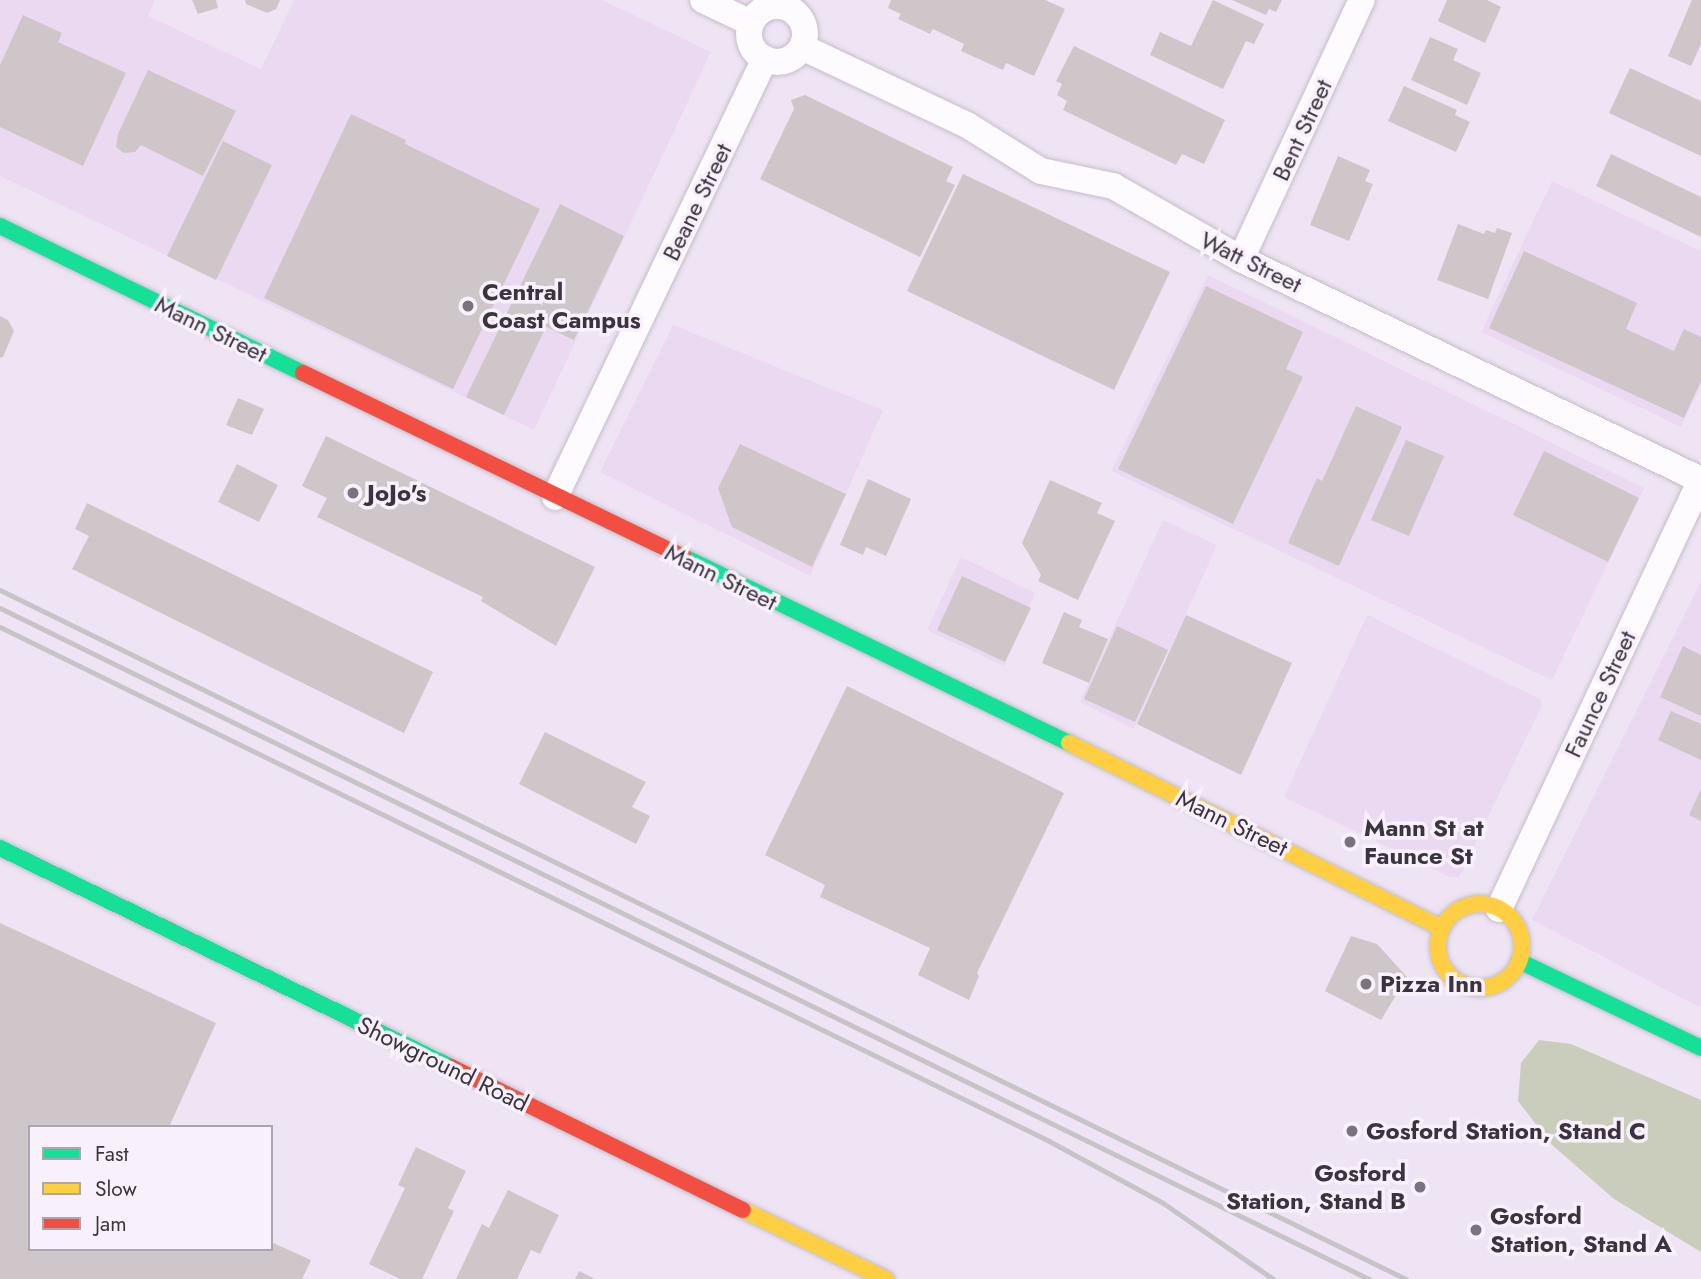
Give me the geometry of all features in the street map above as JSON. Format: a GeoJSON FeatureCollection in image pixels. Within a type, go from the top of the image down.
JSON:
{"type":"FeatureCollection","features":[{"type":"Feature","properties":{"kind":"main road","name":"Mann Street"},"geometry":{"type":"LineString","coordinates":[[0,226],[1259,835],[1442,928]]}},
{"type":"Feature","properties":{"kind":"main road","name":"Showground Road"},"geometry":{"type":"LineString","coordinates":[[0,848],[886,1279]]}},
{"type":"Feature","properties":{"kind":"main road"},"geometry":{"type":"LineString","coordinates":[[1473,905],[1499,909],[1517,926],[1521,938],[1519,961],[1502,982],[1489,988],[1463,985],[1443,967],[1438,954],[1442,928],[1461,909],[1473,905]]}},
{"type":"Feature","properties":{"kind":"main road"},"geometry":{"type":"LineString","coordinates":[[1519,961],[1701,1048]]}},
{"type":"Feature","properties":{"kind":"street"},"geometry":{"type":"LineString","coordinates":[[703,0],[751,23]]}},
{"type":"Feature","properties":{"kind":"street","name":"Bent Street"},"geometry":{"type":"LineString","coordinates":[[1241,259],[1362,0]]}},
{"type":"Feature","properties":{"kind":"street"},"geometry":{"type":"LineString","coordinates":[[791,4],[802,21],[805,39],[802,47],[782,62],[765,59],[752,48],[751,23],[762,9],[791,4]]}},
{"type":"Feature","properties":{"kind":"street","name":"Watt Street"},"geometry":{"type":"LineString","coordinates":[[802,47],[967,125],[1041,171],[1113,186],[1241,259],[1701,480]]}},
{"type":"Feature","properties":{"kind":"street","name":"Beane Street"},"geometry":{"type":"LineString","coordinates":[[555,496],[765,59]]}},
{"type":"Feature","properties":{"kind":"street","name":"Faunce Street"},"geometry":{"type":"LineString","coordinates":[[1499,909],[1701,480]]}},
{"type":"Feature","properties":{"kind":"shaded area"},"geometry":{"type":"Polygon","coordinates":[[[0,0],[155,0],[148,16],[261,69],[294,0],[602,0],[711,52],[534,430],[0,176],[0,0]]]}},
{"type":"Feature","properties":{"kind":"shaded area"},"geometry":{"type":"Polygon","coordinates":[[[1552,181],[1701,251],[1701,385],[1681,427],[1481,332],[1552,181]]]}},
{"type":"Feature","properties":{"kind":"shaded area"},"geometry":{"type":"Polygon","coordinates":[[[1208,275],[1644,488],[1552,680],[1111,471],[1208,275]]]}},
{"type":"Feature","properties":{"kind":"shaded area"},"geometry":{"type":"Polygon","coordinates":[[[673,325],[883,410],[810,576],[600,472],[673,325]]]}},
{"type":"Feature","properties":{"kind":"shaded area"},"geometry":{"type":"Polygon","coordinates":[[[1163,520],[1217,545],[1134,729],[1080,702],[1163,520]]]}},
{"type":"Feature","properties":{"kind":"shaded area"},"geometry":{"type":"Polygon","coordinates":[[[961,557],[1035,593],[1004,666],[927,630],[961,557]]]}},
{"type":"Feature","properties":{"kind":"shaded area"},"geometry":{"type":"Polygon","coordinates":[[[1701,581],[1701,1008],[1532,920],[1701,581]]]}},
{"type":"Feature","properties":{"kind":"shaded area"},"geometry":{"type":"Polygon","coordinates":[[[1367,615],[1540,699],[1542,705],[1459,877],[1450,877],[1284,797],[1367,615]]]}},
{"type":"Feature","properties":{"kind":"green space"},"geometry":{"type":"Polygon","coordinates":[[[1539,1040],[1571,1044],[1701,1100],[1701,1252],[1614,1199],[1551,1144],[1518,1101],[1521,1063],[1539,1040]]]}},
{"type":"Feature","properties":{"kind":"building"},"geometry":{"type":"Polygon","coordinates":[[[192,0],[216,0],[218,8],[198,14],[192,0]]]}},
{"type":"Feature","properties":{"kind":"building"},"geometry":{"type":"Polygon","coordinates":[[[245,0],[280,0],[276,9],[267,13],[246,4],[245,0]]]}},
{"type":"Feature","properties":{"kind":"building"},"geometry":{"type":"Polygon","coordinates":[[[891,0],[1045,0],[1065,9],[1034,76],[1006,63],[1003,70],[961,51],[964,44],[933,29],[930,34],[898,19],[901,14],[888,8],[891,0]]]}},
{"type":"Feature","properties":{"kind":"building"},"geometry":{"type":"Polygon","coordinates":[[[1213,0],[1264,24],[1254,44],[1246,41],[1223,89],[1150,55],[1160,32],[1191,46],[1213,0]]]}},
{"type":"Feature","properties":{"kind":"building"},"geometry":{"type":"Polygon","coordinates":[[[1232,0],[1282,0],[1276,12],[1269,9],[1266,15],[1232,0]]]}},
{"type":"Feature","properties":{"kind":"building"},"geometry":{"type":"Polygon","coordinates":[[[1447,0],[1487,0],[1501,7],[1485,43],[1438,21],[1447,0]]]}},
{"type":"Feature","properties":{"kind":"building"},"geometry":{"type":"Polygon","coordinates":[[[1692,0],[1701,0],[1701,44],[1691,66],[1668,56],[1692,0]]]}},
{"type":"Feature","properties":{"kind":"building"},"geometry":{"type":"Polygon","coordinates":[[[23,15],[62,33],[58,42],[126,73],[83,166],[0,127],[0,65],[23,15]]]}},
{"type":"Feature","properties":{"kind":"building"},"geometry":{"type":"Polygon","coordinates":[[[1430,37],[1458,49],[1453,60],[1481,73],[1467,105],[1411,80],[1430,37]]]}},
{"type":"Feature","properties":{"kind":"building"},"geometry":{"type":"Polygon","coordinates":[[[1074,46],[1225,120],[1204,164],[1182,154],[1176,165],[1063,110],[1067,101],[1057,95],[1062,84],[1056,81],[1074,46]]]}},
{"type":"Feature","properties":{"kind":"building"},"geometry":{"type":"Polygon","coordinates":[[[1630,68],[1701,101],[1701,156],[1609,113],[1630,68]]]}},
{"type":"Feature","properties":{"kind":"building"},"geometry":{"type":"Polygon","coordinates":[[[148,70],[236,111],[203,176],[141,145],[135,152],[124,153],[116,147],[118,134],[148,70]]]}},
{"type":"Feature","properties":{"kind":"building"},"geometry":{"type":"Polygon","coordinates":[[[1404,86],[1457,110],[1455,115],[1470,122],[1456,152],[1388,121],[1404,86]]]}},
{"type":"Feature","properties":{"kind":"building"},"geometry":{"type":"Polygon","coordinates":[[[805,95],[953,167],[946,181],[955,185],[920,257],[760,179],[794,109],[791,100],[805,95]]]}},
{"type":"Feature","properties":{"kind":"building"},"geometry":{"type":"Polygon","coordinates":[[[351,114],[406,140],[405,144],[540,209],[453,389],[264,298],[351,114]]]}},
{"type":"Feature","properties":{"kind":"building"},"geometry":{"type":"Polygon","coordinates":[[[223,141],[272,165],[216,280],[167,256],[223,141]]]}},
{"type":"Feature","properties":{"kind":"building"},"geometry":{"type":"Polygon","coordinates":[[[1611,154],[1701,197],[1701,237],[1596,186],[1611,154]]]}},
{"type":"Feature","properties":{"kind":"building"},"geometry":{"type":"Polygon","coordinates":[[[1338,156],[1370,170],[1365,181],[1373,184],[1349,241],[1310,225],[1338,156]]]}},
{"type":"Feature","properties":{"kind":"building"},"geometry":{"type":"Polygon","coordinates":[[[963,174],[1170,272],[1114,390],[907,291],[963,174]]]}},
{"type":"Feature","properties":{"kind":"building"},"geometry":{"type":"Polygon","coordinates":[[[560,204],[624,236],[574,340],[546,327],[504,415],[466,397],[560,204]]]}},
{"type":"Feature","properties":{"kind":"building"},"geometry":{"type":"Polygon","coordinates":[[[1458,224],[1484,234],[1486,230],[1495,233],[1497,228],[1512,233],[1488,299],[1437,280],[1458,224]]]}},
{"type":"Feature","properties":{"kind":"building"},"geometry":{"type":"Polygon","coordinates":[[[1524,251],[1637,303],[1626,329],[1674,351],[1684,329],[1701,337],[1701,381],[1684,418],[1489,328],[1524,251]]]}},
{"type":"Feature","properties":{"kind":"building"},"geometry":{"type":"Polygon","coordinates":[[[1206,286],[1303,332],[1286,369],[1303,377],[1233,524],[1118,469],[1206,286]]]}},
{"type":"Feature","properties":{"kind":"building"},"geometry":{"type":"Polygon","coordinates":[[[0,316],[8,320],[14,331],[3,357],[0,358],[0,316]]]}},
{"type":"Feature","properties":{"kind":"building"},"geometry":{"type":"Polygon","coordinates":[[[238,398],[264,409],[252,435],[226,425],[238,398]]]}},
{"type":"Feature","properties":{"kind":"building"},"geometry":{"type":"Polygon","coordinates":[[[1356,406],[1402,427],[1339,566],[1288,543],[1317,478],[1322,481],[1356,406]]]}},
{"type":"Feature","properties":{"kind":"building"},"geometry":{"type":"Polygon","coordinates":[[[326,436],[595,567],[556,646],[481,601],[483,597],[317,517],[327,498],[302,486],[326,436]]]}},
{"type":"Feature","properties":{"kind":"building"},"geometry":{"type":"Polygon","coordinates":[[[1406,440],[1444,456],[1409,536],[1371,520],[1406,440]]]}},
{"type":"Feature","properties":{"kind":"building"},"geometry":{"type":"Polygon","coordinates":[[[740,444],[846,494],[812,567],[732,527],[718,488],[740,444]]]}},
{"type":"Feature","properties":{"kind":"building"},"geometry":{"type":"Polygon","coordinates":[[[1544,451],[1639,498],[1608,562],[1513,515],[1544,451]]]}},
{"type":"Feature","properties":{"kind":"building"},"geometry":{"type":"Polygon","coordinates":[[[237,464],[278,485],[259,522],[218,502],[237,464]]]}},
{"type":"Feature","properties":{"kind":"building"},"geometry":{"type":"Polygon","coordinates":[[[868,479],[911,499],[886,556],[866,547],[863,555],[840,545],[868,479]]]}},
{"type":"Feature","properties":{"kind":"building"},"geometry":{"type":"Polygon","coordinates":[[[1050,480],[1102,503],[1097,513],[1115,521],[1078,600],[1038,581],[1041,575],[1022,543],[1050,480]]]}},
{"type":"Feature","properties":{"kind":"building"},"geometry":{"type":"Polygon","coordinates":[[[87,503],[433,672],[404,733],[72,569],[89,536],[75,529],[87,503]]]}},
{"type":"Feature","properties":{"kind":"building"},"geometry":{"type":"Polygon","coordinates":[[[962,576],[1031,608],[1005,662],[937,630],[962,576]]]}},
{"type":"Feature","properties":{"kind":"building"},"geometry":{"type":"Polygon","coordinates":[[[1064,612],[1082,620],[1079,627],[1108,639],[1089,683],[1042,663],[1064,612]]]}},
{"type":"Feature","properties":{"kind":"building"},"geometry":{"type":"Polygon","coordinates":[[[1186,615],[1292,663],[1241,775],[1137,724],[1186,615]]]}},
{"type":"Feature","properties":{"kind":"building"},"geometry":{"type":"Polygon","coordinates":[[[1117,626],[1168,650],[1135,722],[1084,699],[1117,626]]]}},
{"type":"Feature","properties":{"kind":"building"},"geometry":{"type":"Polygon","coordinates":[[[1683,646],[1701,655],[1701,716],[1660,697],[1683,646]]]}},
{"type":"Feature","properties":{"kind":"building"},"geometry":{"type":"Polygon","coordinates":[[[847,686],[1064,793],[977,973],[979,976],[969,1000],[918,975],[930,948],[820,897],[825,885],[765,855],[847,686]]]}},
{"type":"Feature","properties":{"kind":"building"},"geometry":{"type":"Polygon","coordinates":[[[1671,711],[1701,724],[1701,760],[1658,740],[1671,711]]]}},
{"type":"Feature","properties":{"kind":"building"},"geometry":{"type":"Polygon","coordinates":[[[545,732],[646,782],[632,807],[650,816],[636,844],[519,784],[545,732]]]}},
{"type":"Feature","properties":{"kind":"building"},"geometry":{"type":"Polygon","coordinates":[[[1701,789],[1701,821],[1689,815],[1701,789]]]}},
{"type":"Feature","properties":{"kind":"building"},"geometry":{"type":"Polygon","coordinates":[[[0,923],[216,1023],[170,1125],[28,1125],[28,1251],[273,1251],[273,1243],[311,1260],[302,1279],[0,1279],[0,923]]]}},
{"type":"Feature","properties":{"kind":"building","name":"Pizza Inn"},"geometry":{"type":"Polygon","coordinates":[[[1351,936],[1377,944],[1407,977],[1381,1020],[1325,991],[1351,936]]]}},
{"type":"Feature","properties":{"kind":"building"},"geometry":{"type":"Polygon","coordinates":[[[416,1147],[466,1171],[448,1208],[454,1211],[422,1279],[400,1279],[369,1264],[405,1188],[398,1185],[416,1147]]]}},
{"type":"Feature","properties":{"kind":"building"},"geometry":{"type":"Polygon","coordinates":[[[508,1190],[559,1215],[540,1254],[531,1250],[517,1279],[456,1279],[482,1224],[489,1228],[508,1190]]]}},
{"type":"Feature","properties":{"kind":"building"},"geometry":{"type":"Polygon","coordinates":[[[579,1271],[595,1279],[575,1279],[579,1271]]]}},
{"type":"Feature","properties":{"kind":"railway"},"geometry":{"type":"LineString","coordinates":[[0,590],[1406,1279]]}},
{"type":"Feature","properties":{"kind":"railway"},"geometry":{"type":"LineString","coordinates":[[0,608],[1369,1279]]}},
{"type":"Feature","properties":{"kind":"railway"},"geometry":{"type":"LineString","coordinates":[[0,627],[1049,1141],[1163,1203],[1273,1279]]}},
{"type":"Feature","properties":{"kind":"traffic: fast"},"geometry":{"type":"LineString","coordinates":[[0,226],[303,373]]}},
{"type":"Feature","properties":{"kind":"traffic: fast"},"geometry":{"type":"LineString","coordinates":[[684,557],[1069,743]]}},
{"type":"Feature","properties":{"kind":"traffic: fast"},"geometry":{"type":"LineString","coordinates":[[0,848],[451,1067]]}},
{"type":"Feature","properties":{"kind":"traffic: fast"},"geometry":{"type":"LineString","coordinates":[[1519,961],[1701,1048]]}},
{"type":"Feature","properties":{"kind":"traffic: slow"},"geometry":{"type":"LineString","coordinates":[[1069,743],[1442,928]]}},
{"type":"Feature","properties":{"kind":"traffic: slow"},"geometry":{"type":"LineString","coordinates":[[1480,904],[1496,907],[1510,916],[1519,930],[1522,946],[1519,962],[1510,976],[1496,985],[1480,988],[1464,985],[1450,976],[1441,962],[1438,946],[1441,930],[1450,916],[1464,907],[1480,904]]}},
{"type":"Feature","properties":{"kind":"traffic: slow"},"geometry":{"type":"LineString","coordinates":[[743,1210],[886,1279]]}},
{"type":"Feature","properties":{"kind":"traffic: jam"},"geometry":{"type":"LineString","coordinates":[[303,373],[684,557]]}},
{"type":"Feature","properties":{"kind":"traffic: jam"},"geometry":{"type":"LineString","coordinates":[[451,1067],[743,1210]]}},
{"type":"Feature","properties":{"kind":"place","name":"Central Coast Campus"},"geometry":{"type":"Point","coordinates":[468,306]}},
{"type":"Feature","properties":{"kind":"place","name":"JoJo's"},"geometry":{"type":"Point","coordinates":[353,493]}},
{"type":"Feature","properties":{"kind":"place","name":"Mann St at Faunce St"},"geometry":{"type":"Point","coordinates":[1350,842]}},
{"type":"Feature","properties":{"kind":"place","name":"Pizza Inn"},"geometry":{"type":"Point","coordinates":[1366,984]}},
{"type":"Feature","properties":{"kind":"place","name":"Gosford Station, Stand C"},"geometry":{"type":"Point","coordinates":[1352,1131]}},
{"type":"Feature","properties":{"kind":"place","name":"Gosford Station, Stand B"},"geometry":{"type":"Point","coordinates":[1420,1187]}},
{"type":"Feature","properties":{"kind":"place","name":"Gosford Station, Stand A"},"geometry":{"type":"Point","coordinates":[1476,1230]}}]}
